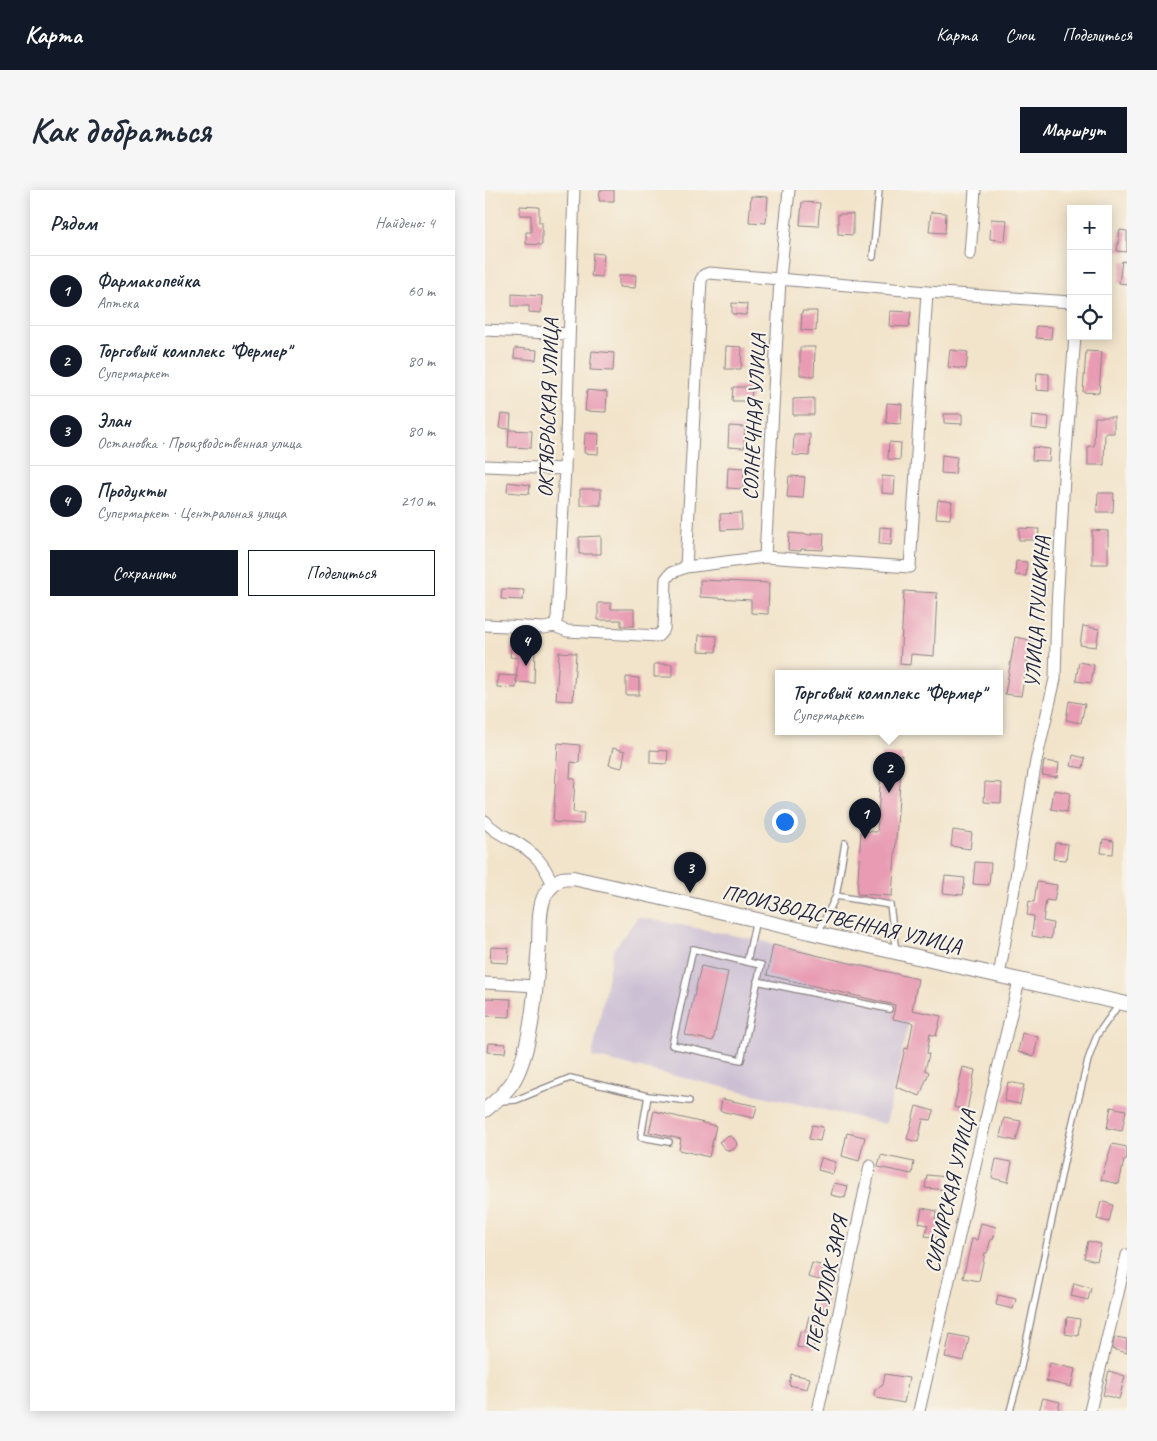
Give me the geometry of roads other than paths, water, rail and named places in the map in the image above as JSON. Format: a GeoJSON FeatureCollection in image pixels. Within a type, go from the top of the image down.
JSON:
{"type":"FeatureCollection","features":[{"type":"Feature","properties":{"kind":"street","name":"ОКТЯБРЬСКАЯ УЛИЦА"},"geometry":{"type":"LineString","coordinates":[[554,626],[557,618],[565,469],[574,190]]}},
{"type":"Feature","properties":{"kind":"street","name":"СОЛНЕЧНАЯ УЛИЦА"},"geometry":{"type":"LineString","coordinates":[[765,557],[780,279],[789,190]]}},
{"type":"Feature","properties":{"kind":"street"},"geometry":{"type":"LineString","coordinates":[[969,254],[975,190]]}},
{"type":"Feature","properties":{"kind":"street"},"geometry":{"type":"LineString","coordinates":[[686,567],[701,280],[704,275],[709,273],[927,292],[1067,302]]}},
{"type":"Feature","properties":{"kind":"street"},"geometry":{"type":"LineString","coordinates":[[485,624],[545,628],[554,626],[567,631],[658,636],[664,629],[666,579],[671,573],[686,567],[765,557],[910,567],[927,292]]}},
{"type":"Feature","properties":{"kind":"street"},"geometry":{"type":"LineString","coordinates":[[485,330],[569,334]]}},
{"type":"Feature","properties":{"kind":"street","name":"УЛИЦА ПУШКИНА"},"geometry":{"type":"LineString","coordinates":[[999,976],[1036,762],[1055,679],[1064,478],[1075,340]]}},
{"type":"Feature","properties":{"kind":"street"},"geometry":{"type":"LineString","coordinates":[[485,466],[565,469]]}},
{"type":"Feature","properties":{"kind":"street"},"geometry":{"type":"LineString","coordinates":[[485,1110],[497,1101],[512,1082],[527,1044],[536,986],[542,907],[545,894],[553,885],[547,870],[536,856],[487,826]]}},
{"type":"Feature","properties":{"kind":"street","name":"ПРОИЗВОДСТВЕННАЯ УЛИЦА"},"geometry":{"type":"LineString","coordinates":[[553,885],[562,879],[573,878],[818,933],[1019,981],[1123,1003]]}},
{"type":"Feature","properties":{"kind":"street","name":"СИБИРСКАЯ УЛИЦА"},"geometry":{"type":"LineString","coordinates":[[919,1411],[1019,981]]}},
{"type":"Feature","properties":{"kind":"street"},"geometry":{"type":"LineString","coordinates":[[485,983],[536,986]]}},
{"type":"Feature","properties":{"kind":"street","name":"ПЕРЕУЛОК ЗАРЯ"},"geometry":{"type":"LineString","coordinates":[[818,1411],[870,1166]]}},
{"type":"Feature","properties":{"kind":"street"},"geometry":{"type":"LineString","coordinates":[[1090,1411],[1127,1255]]}},
{"type":"Feature","properties":{"kind":"lane"},"geometry":{"type":"LineString","coordinates":[[873,257],[879,190]]}},
{"type":"Feature","properties":{"kind":"lane"},"geometry":{"type":"LineString","coordinates":[[818,933],[836,896],[845,843]]}},
{"type":"Feature","properties":{"kind":"lane"},"geometry":{"type":"LineString","coordinates":[[836,896],[890,905],[896,952]]}},
{"type":"Feature","properties":{"kind":"lane"},"geometry":{"type":"LineString","coordinates":[[747,962],[756,919]]}},
{"type":"Feature","properties":{"kind":"lane"},"geometry":{"type":"LineString","coordinates":[[693,949],[747,962],[761,965],[741,1060],[672,1045],[693,949]]}},
{"type":"Feature","properties":{"kind":"lane"},"geometry":{"type":"LineString","coordinates":[[757,981],[889,1009]]}},
{"type":"Feature","properties":{"kind":"lane"},"geometry":{"type":"LineString","coordinates":[[1010,1411],[1069,1138],[1088,1060],[1097,1035],[1123,1003]]}},
{"type":"Feature","properties":{"kind":"lane"},"geometry":{"type":"LineString","coordinates":[[497,1101],[516,1100],[570,1078],[648,1096],[689,1101]]}},
{"type":"Feature","properties":{"kind":"lane"},"geometry":{"type":"LineString","coordinates":[[648,1096],[641,1137],[669,1142]]}},
{"type":"Feature","properties":{"kind":"place","name":"Продукты"},"geometry":{"type":"Point","coordinates":[526,666]}},
{"type":"Feature","properties":{"kind":"place","name":"Торговый комплекс \"Фермер\""},"geometry":{"type":"Point","coordinates":[889,793]}},
{"type":"Feature","properties":{"kind":"place","name":"Фармакопейка"},"geometry":{"type":"Point","coordinates":[865,839]}},
{"type":"Feature","properties":{"kind":"place","name":"Элан"},"geometry":{"type":"Point","coordinates":[690,893]}}]}
